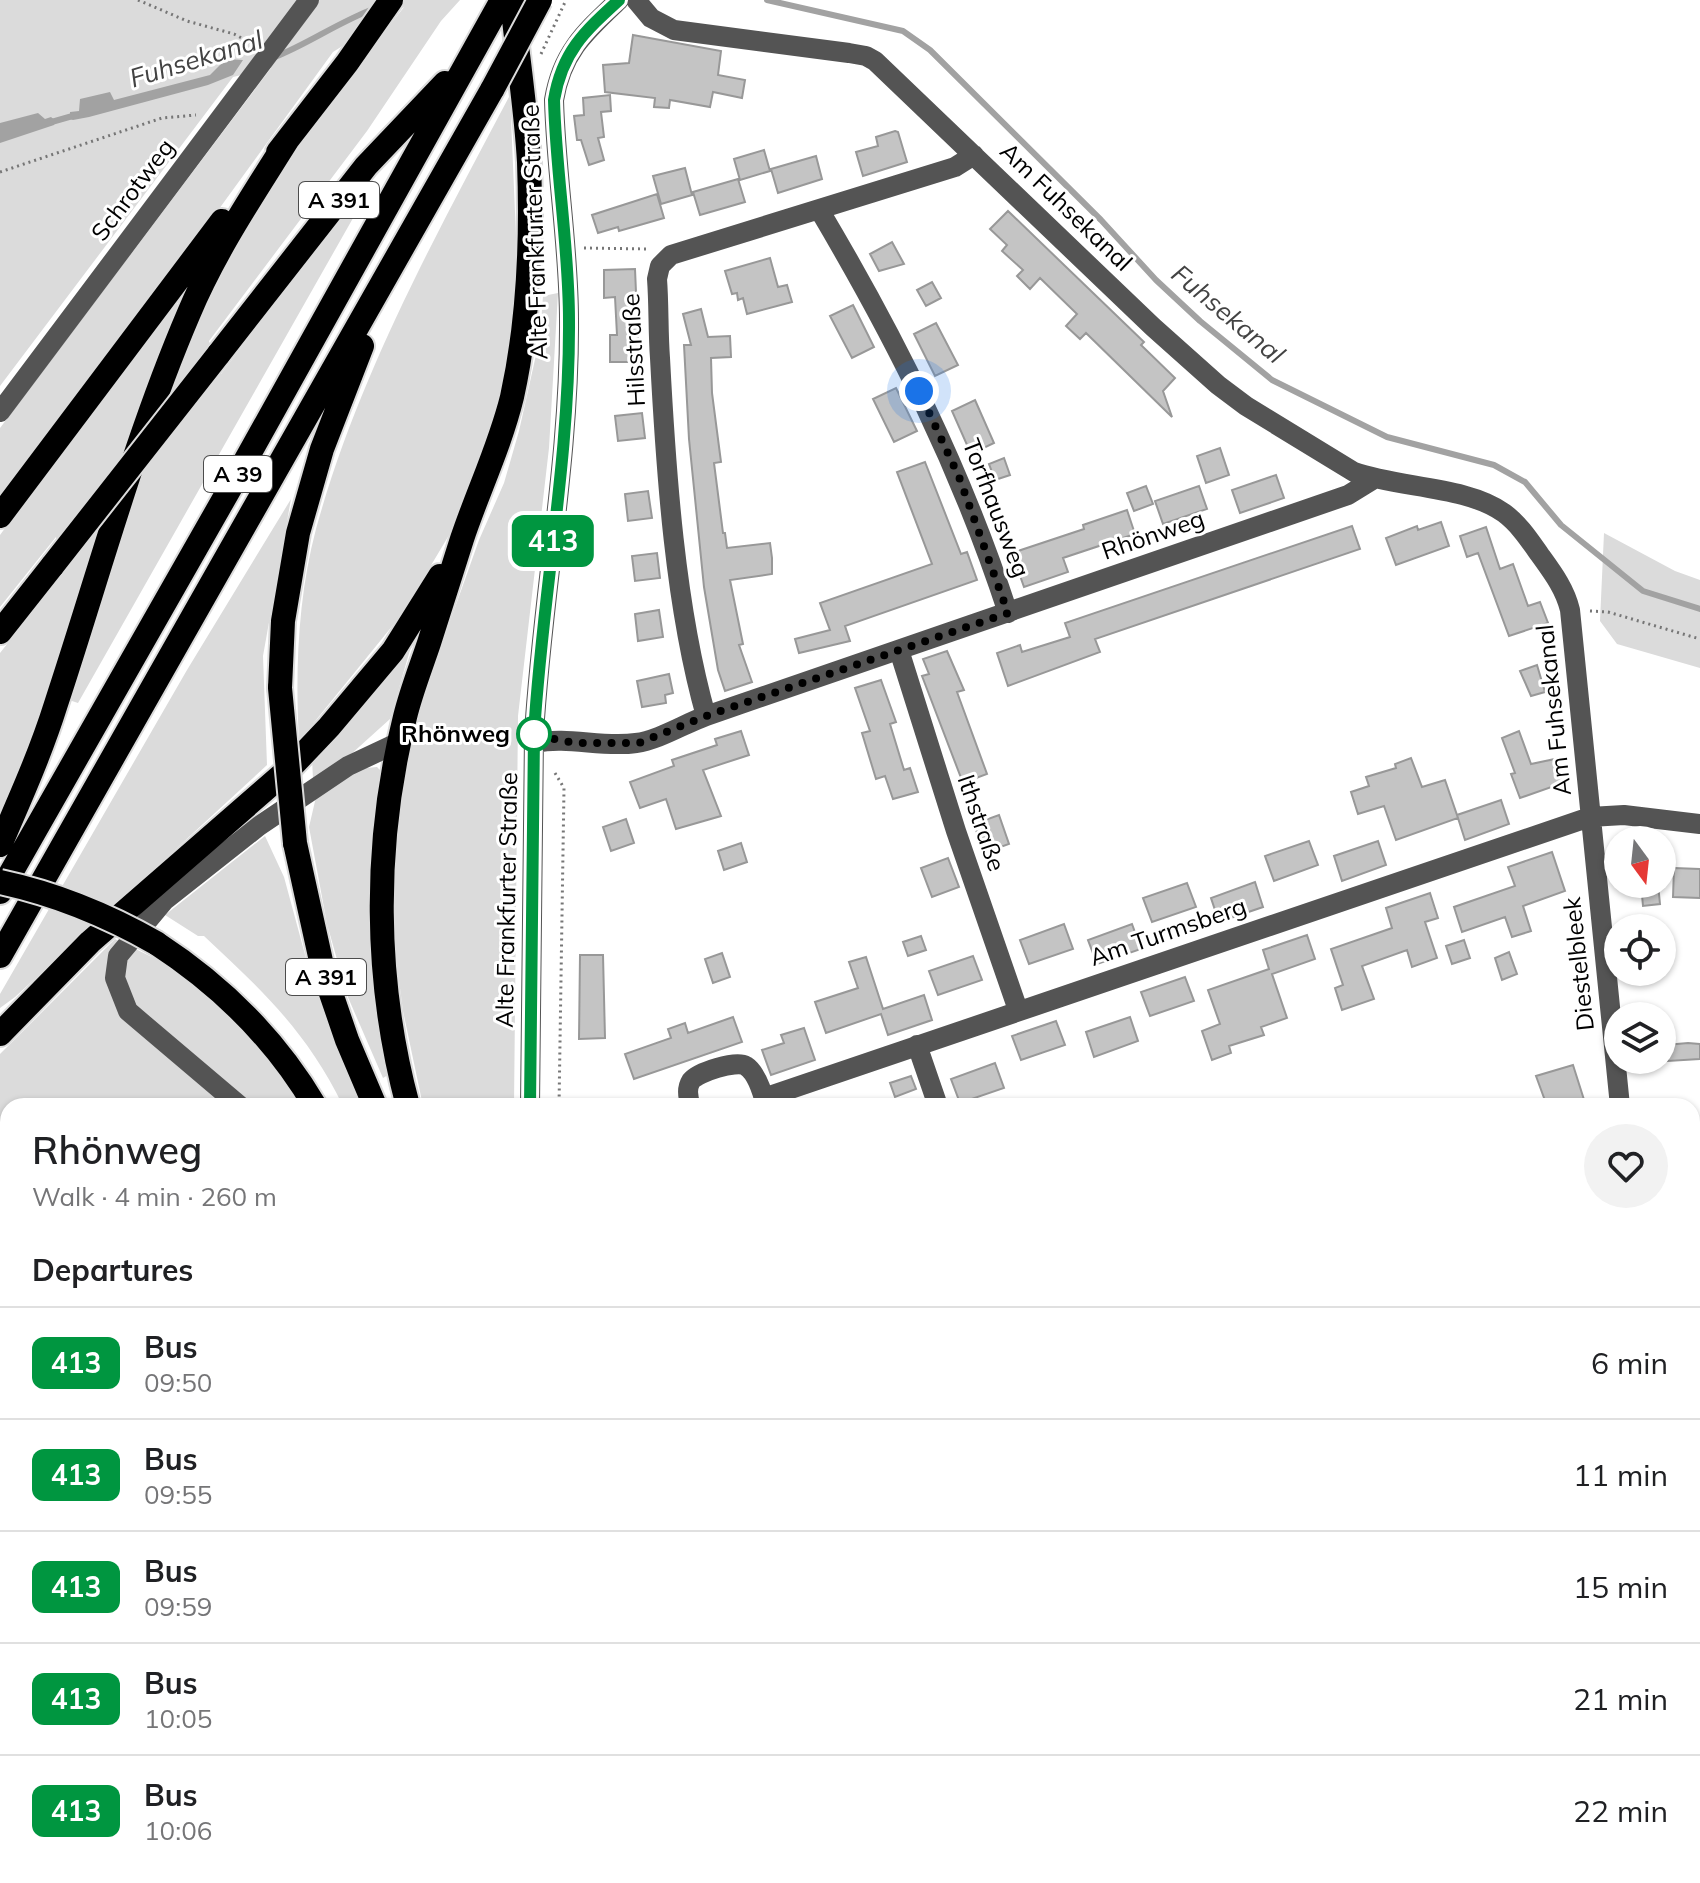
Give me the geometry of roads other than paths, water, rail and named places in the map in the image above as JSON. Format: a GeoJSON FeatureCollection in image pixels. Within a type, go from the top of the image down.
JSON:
{"type":"FeatureCollection","features":[{"type":"Feature","properties":{"kind":"highway"},"geometry":{"type":"LineString","coordinates":[[0,516],[207,239],[371,32],[391,0]]}},
{"type":"Feature","properties":{"kind":"highway","name":"A 39"},"geometry":{"type":"LineString","coordinates":[[0,892],[226,496],[502,0]]}},
{"type":"Feature","properties":{"kind":"highway"},"geometry":{"type":"LineString","coordinates":[[406,1098],[390,1018],[382,916],[385,833],[405,714],[463,536],[492,462],[511,398],[526,320],[529,160],[512,0]]}},
{"type":"Feature","properties":{"kind":"highway","name":"A 39"},"geometry":{"type":"LineString","coordinates":[[0,956],[399,255],[540,0]]}},
{"type":"Feature","properties":{"kind":"highway","name":"A 391"},"geometry":{"type":"LineString","coordinates":[[0,632],[366,166],[472,55]]}},
{"type":"Feature","properties":{"kind":"highway"},"geometry":{"type":"LineString","coordinates":[[0,845],[55,708],[118,510],[189,312],[218,250],[288,139]]}},
{"type":"Feature","properties":{"kind":"highway","name":"A 391"},"geometry":{"type":"LineString","coordinates":[[372,1098],[347,1040],[323,970],[295,843],[280,688],[283,621],[298,533],[322,449],[399,255]]}},
{"type":"Feature","properties":{"kind":"highway"},"geometry":{"type":"LineString","coordinates":[[0,1034],[90,942],[291,767],[329,727],[400,641],[463,536]]}},
{"type":"Feature","properties":{"kind":"highway"},"geometry":{"type":"LineString","coordinates":[[0,882],[90,909],[156,943],[212,983],[246,1014],[283,1058],[310,1098]]}},
{"type":"Feature","properties":{"kind":"street","name":"Schrotweg"},"geometry":{"type":"LineString","coordinates":[[0,412],[309,0]]}},
{"type":"Feature","properties":{"kind":"street","name":"Alte Frankfurter Straße"},"geometry":{"type":"LineString","coordinates":[[530,1098],[537,683],[557,511],[569,320],[554,100],[568,53],[619,0]]}},
{"type":"Feature","properties":{"kind":"street","name":"Am Fuhsekanal"},"geometry":{"type":"LineString","coordinates":[[636,0],[651,18],[674,30],[866,56],[900,82],[1153,327],[1218,385],[1354,472],[1374,479],[1440,491],[1497,509],[1526,536],[1555,575],[1570,610],[1590,817]]}},
{"type":"Feature","properties":{"kind":"street"},"geometry":{"type":"LineString","coordinates":[[820,211],[955,167],[974,155]]}},
{"type":"Feature","properties":{"kind":"street","name":"Hilsstraße"},"geometry":{"type":"LineString","coordinates":[[706,716],[686,623],[662,404],[657,279],[660,266],[671,255],[820,211]]}},
{"type":"Feature","properties":{"kind":"street","name":"Torfhausweg"},"geometry":{"type":"LineString","coordinates":[[820,211],[875,304],[940,434],[970,506],[1008,613]]}},
{"type":"Feature","properties":{"kind":"street","name":"Rhönweg"},"geometry":{"type":"LineString","coordinates":[[535,743],[554,739],[575,743],[639,743],[706,716],[1348,495],[1374,479]]}},
{"type":"Feature","properties":{"kind":"street","name":"Ithstraße"},"geometry":{"type":"LineString","coordinates":[[899,650],[941,786],[1018,1010]]}},
{"type":"Feature","properties":{"kind":"street"},"geometry":{"type":"LineString","coordinates":[[231,1098],[128,1011],[115,978],[118,956],[164,901],[259,826],[348,766],[399,742]]}},
{"type":"Feature","properties":{"kind":"street","name":"Am Turmsberg"},"geometry":{"type":"LineString","coordinates":[[776,1098],[1018,1010],[1590,817],[1624,815],[1700,824]]}},
{"type":"Feature","properties":{"kind":"street","name":"Diestelbleek"},"geometry":{"type":"LineString","coordinates":[[1590,817],[1619,1098]]}},
{"type":"Feature","properties":{"kind":"street"},"geometry":{"type":"LineString","coordinates":[[917,1045],[935,1098]]}},
{"type":"Feature","properties":{"kind":"street","name":"Am Turmsberg"},"geometry":{"type":"LineString","coordinates":[[689,1098],[687,1092],[691,1081],[698,1075],[739,1064],[753,1074],[763,1098]]}},
{"type":"Feature","properties":{"kind":"waterway","name":"Fuhsekanal"},"geometry":{"type":"LineString","coordinates":[[767,0],[903,31],[930,50],[1101,220],[1156,280],[1272,380],[1387,437],[1494,465],[1525,482],[1561,525],[1643,591],[1700,609]]}},
{"type":"Feature","properties":{"kind":"waterway","name":"Fuhsekanal"},"geometry":{"type":"LineString","coordinates":[[275,57],[376,8]]}},
{"type":"Feature","properties":{"kind":"waterway","name":"Fuhsekanal"},"geometry":{"type":"LineString","coordinates":[[48,123],[76,115]]}},
{"type":"Feature","properties":{"kind":"place","name":"Rhönweg"},"geometry":{"type":"Point","coordinates":[534,734]}}]}
